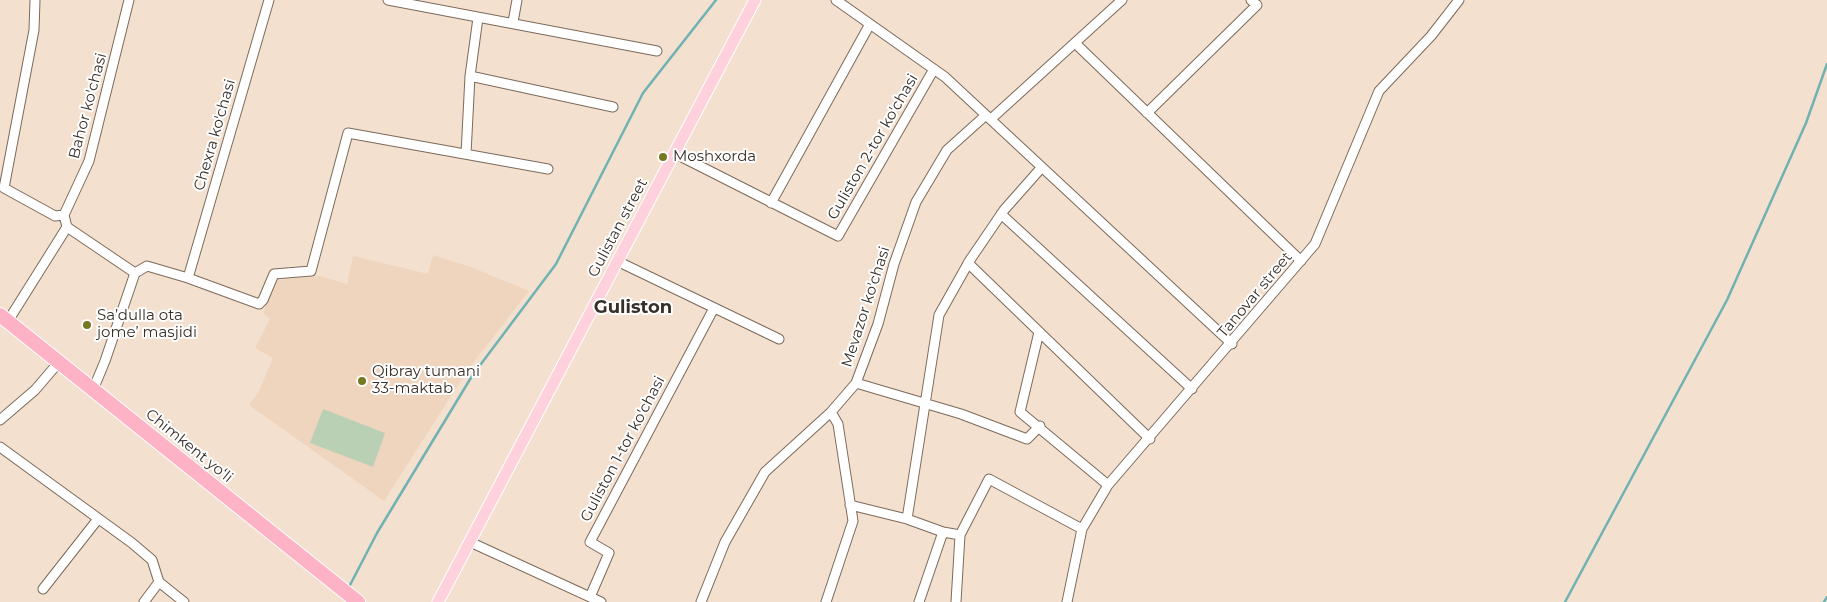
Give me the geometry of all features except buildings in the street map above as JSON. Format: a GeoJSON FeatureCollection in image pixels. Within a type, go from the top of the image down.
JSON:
{"type":"FeatureCollection","features":[{"type":"Feature","properties":{"kind":"highway","name":"Chimkent yo‘li"},"geometry":{"type":"LineString","coordinates":[[4,318],[358,602]]}},
{"type":"Feature","properties":{"kind":"main road","name":"Gulistan street"},"geometry":{"type":"LineString","coordinates":[[438,602],[755,0]]}},
{"type":"Feature","properties":{"kind":"street"},"geometry":{"type":"LineString","coordinates":[[35,0],[34,30],[4,188],[55,216],[64,215],[67,227],[135,272]]}},
{"type":"Feature","properties":{"kind":"street","name":"Bahor ko'chasi"},"geometry":{"type":"LineString","coordinates":[[64,215],[89,161],[129,0]]}},
{"type":"Feature","properties":{"kind":"street","name":"Chexra ko'chasi"},"geometry":{"type":"LineString","coordinates":[[188,278],[268,0]]}},
{"type":"Feature","properties":{"kind":"street"},"geometry":{"type":"LineString","coordinates":[[388,0],[402,1],[478,18],[513,22],[657,52]]}},
{"type":"Feature","properties":{"kind":"street"},"geometry":{"type":"LineString","coordinates":[[513,22],[517,0]]}},
{"type":"Feature","properties":{"kind":"street"},"geometry":{"type":"LineString","coordinates":[[836,0],[934,69],[1232,344]]}},
{"type":"Feature","properties":{"kind":"street","name":"Mevazor ko'chasi"},"geometry":{"type":"LineString","coordinates":[[701,602],[725,542],[765,472],[831,412],[856,383],[878,324],[894,264],[916,202],[946,150],[1076,44],[1122,0]]}},
{"type":"Feature","properties":{"kind":"street"},"geometry":{"type":"LineString","coordinates":[[1147,113],[1257,6],[1251,0]]}},
{"type":"Feature","properties":{"kind":"street","name":"Tanovar street"},"geometry":{"type":"LineString","coordinates":[[1067,602],[1082,529],[1108,484],[1150,439],[1232,344],[1315,244],[1379,90],[1431,36],[1459,0]]}},
{"type":"Feature","properties":{"kind":"street"},"geometry":{"type":"LineString","coordinates":[[466,154],[470,76],[478,18]]}},
{"type":"Feature","properties":{"kind":"street"},"geometry":{"type":"LineString","coordinates":[[771,203],[870,24]]}},
{"type":"Feature","properties":{"kind":"street"},"geometry":{"type":"LineString","coordinates":[[1076,44],[1301,261]]}},
{"type":"Feature","properties":{"kind":"street","name":"Guliston 2-tor ko'chasi"},"geometry":{"type":"LineString","coordinates":[[674,153],[838,236],[934,69]]}},
{"type":"Feature","properties":{"kind":"street"},"geometry":{"type":"LineString","coordinates":[[470,76],[613,107]]}},
{"type":"Feature","properties":{"kind":"street"},"geometry":{"type":"LineString","coordinates":[[93,390],[106,361],[135,272],[147,266],[188,278],[259,304],[263,300],[274,274],[311,271],[348,133],[548,169]]}},
{"type":"Feature","properties":{"kind":"street"},"geometry":{"type":"LineString","coordinates":[[907,519],[939,315],[968,263],[1002,214],[1042,167]]}},
{"type":"Feature","properties":{"kind":"street"},"geometry":{"type":"LineString","coordinates":[[1002,214],[1192,389]]}},
{"type":"Feature","properties":{"kind":"street"},"geometry":{"type":"LineString","coordinates":[[4,318],[67,227]]}},
{"type":"Feature","properties":{"kind":"street"},"geometry":{"type":"LineString","coordinates":[[617,261],[779,339]]}},
{"type":"Feature","properties":{"kind":"street"},"geometry":{"type":"LineString","coordinates":[[968,263],[1150,439]]}},
{"type":"Feature","properties":{"kind":"street","name":"Guliston 1-tor ko'chasi"},"geometry":{"type":"LineString","coordinates":[[590,597],[609,553],[590,542],[714,308]]}},
{"type":"Feature","properties":{"kind":"street"},"geometry":{"type":"LineString","coordinates":[[1039,332],[1020,412],[1040,426],[1108,484]]}},
{"type":"Feature","properties":{"kind":"street"},"geometry":{"type":"LineString","coordinates":[[0,420],[35,390],[60,362]]}},
{"type":"Feature","properties":{"kind":"street"},"geometry":{"type":"LineString","coordinates":[[856,383],[993,424],[1027,439],[1040,426]]}},
{"type":"Feature","properties":{"kind":"street"},"geometry":{"type":"LineString","coordinates":[[826,602],[853,521],[838,424],[831,412]]}},
{"type":"Feature","properties":{"kind":"street"},"geometry":{"type":"LineString","coordinates":[[0,447],[152,560],[159,582],[184,602]]}},
{"type":"Feature","properties":{"kind":"street"},"geometry":{"type":"LineString","coordinates":[[956,602],[960,535],[989,479],[1082,529]]}},
{"type":"Feature","properties":{"kind":"street"},"geometry":{"type":"LineString","coordinates":[[850,505],[907,519],[943,532],[960,535]]}},
{"type":"Feature","properties":{"kind":"street"},"geometry":{"type":"LineString","coordinates":[[43,589],[98,519]]}},
{"type":"Feature","properties":{"kind":"street"},"geometry":{"type":"LineString","coordinates":[[919,602],[943,532]]}},
{"type":"Feature","properties":{"kind":"street"},"geometry":{"type":"LineString","coordinates":[[470,542],[601,602]]}},
{"type":"Feature","properties":{"kind":"street"},"geometry":{"type":"LineString","coordinates":[[144,602],[159,582]]}},
{"type":"Feature","properties":{"kind":"shaded area","name":"Qibray tumani 33-maktab"},"geometry":{"type":"Polygon","coordinates":[[[433,255],[471,267],[529,291],[467,371],[384,501],[249,405],[259,391],[273,358],[255,348],[270,319],[263,313],[277,280],[320,276],[347,284],[353,256],[428,274],[433,255]]]}},
{"type":"Feature","properties":{"kind":"green space"},"geometry":{"type":"Polygon","coordinates":[[[323,409],[385,433],[373,467],[310,443],[323,409]]]}},
{"type":"Feature","properties":{"kind":"waterway"},"geometry":{"type":"LineString","coordinates":[[349,587],[377,533],[472,376],[556,264],[643,93],[716,0]]}},
{"type":"Feature","properties":{"kind":"waterway"},"geometry":{"type":"LineString","coordinates":[[1565,602],[1727,300],[1806,123],[1827,64]]}},
{"type":"Feature","properties":{"kind":"waterway"},"geometry":{"type":"LineString","coordinates":[[1824,602],[1827,597]]}},
{"type":"Feature","properties":{"kind":"place","name":"Moshxorda"},"geometry":{"type":"Point","coordinates":[663,157]}},
{"type":"Feature","properties":{"kind":"place","name":"Sa’dulla ota jome’ masjidi"},"geometry":{"type":"Point","coordinates":[87,325]}},
{"type":"Feature","properties":{"kind":"place","name":"Qibray tumani 33-maktab"},"geometry":{"type":"Point","coordinates":[362,381]}},
{"type":"Feature","properties":{"kind":"district","name":"Guliston"},"geometry":{"type":"Point","coordinates":[633,308]}}]}
